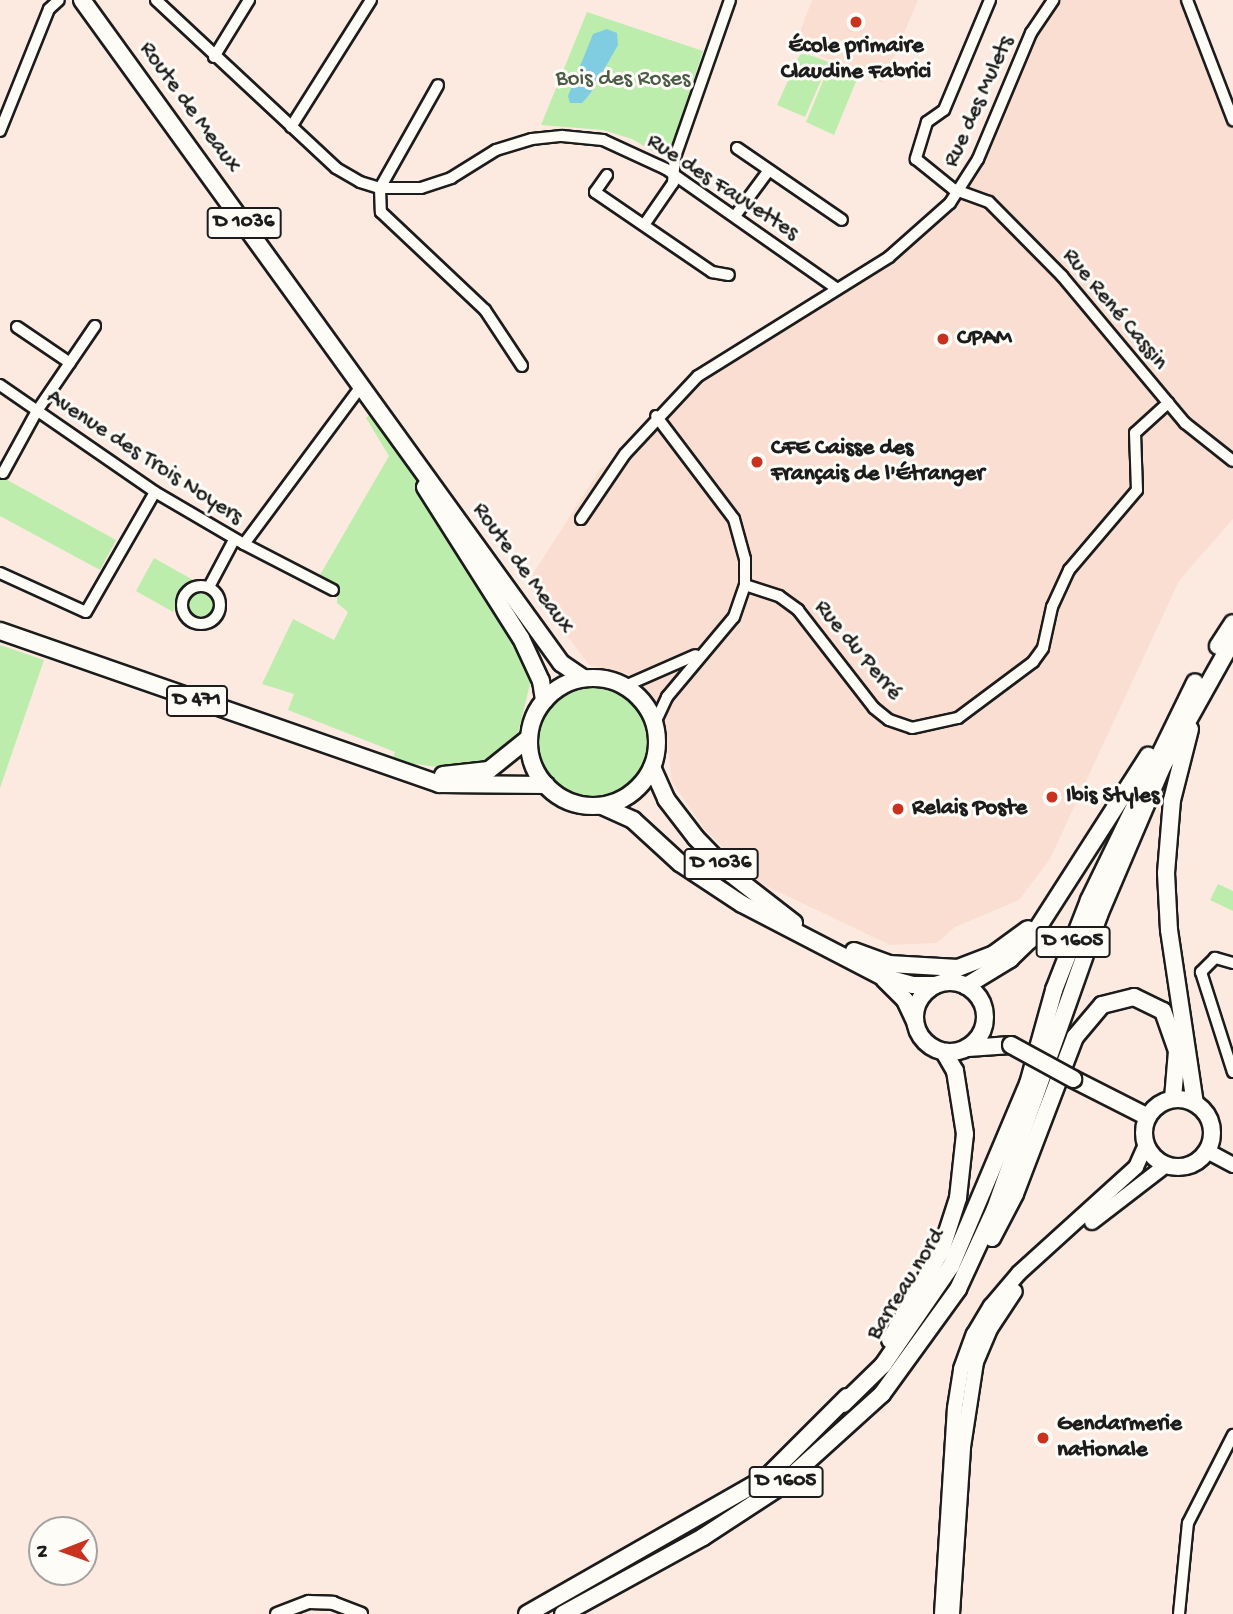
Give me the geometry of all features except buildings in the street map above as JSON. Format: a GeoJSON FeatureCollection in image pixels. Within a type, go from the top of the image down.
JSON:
{"type":"FeatureCollection","features":[{"type":"Feature","properties":{"kind":"main road","name":"Route de Meaux"},"geometry":{"type":"LineString","coordinates":[[82,0],[561,663],[583,678]]}},
{"type":"Feature","properties":{"kind":"main road","name":"Route de Meaux"},"geometry":{"type":"LineString","coordinates":[[405,447],[449,531],[483,573],[521,638],[541,681],[544,701]]}},
{"type":"Feature","properties":{"kind":"main road"},"geometry":{"type":"LineString","coordinates":[[843,1404],[919,1296],[941,1251],[958,1198],[965,1134],[955,1072],[944,1052],[924,1041],[915,1021],[920,999],[935,985],[966,986],[1019,952],[1233,624]]}},
{"type":"Feature","properties":{"kind":"main road","name":"D 471"},"geometry":{"type":"LineString","coordinates":[[0,631],[395,769],[453,786],[545,785]]}},
{"type":"Feature","properties":{"kind":"main road"},"geometry":{"type":"LineString","coordinates":[[952,1614],[966,1416],[976,1362],[989,1329],[1020,1285],[1041,1265],[1166,1165],[1189,1165],[1206,1151],[1212,1130],[1195,1103],[1168,930],[1166,873],[1179,765],[1216,665],[1233,640]]}},
{"type":"Feature","properties":{"kind":"main road","name":"D 1605"},"geometry":{"type":"LineString","coordinates":[[563,1614],[704,1537],[819,1455],[882,1394],[958,1289],[970,1267],[1024,1132],[1098,915],[1162,767],[1216,665]]}},
{"type":"Feature","properties":{"kind":"main road"},"geometry":{"type":"LineString","coordinates":[[583,678],[625,686],[642,700],[654,723],[657,748],[652,767],[632,793],[602,806],[573,803],[545,785],[532,760],[529,738],[544,701],[565,684],[583,678]]}},
{"type":"Feature","properties":{"kind":"main road","name":"Barreau nord"},"geometry":{"type":"LineString","coordinates":[[843,1404],[883,1365],[912,1327],[951,1266],[992,1178],[1089,900],[1176,715]]}},
{"type":"Feature","properties":{"kind":"main road","name":"D 471"},"geometry":{"type":"LineString","coordinates":[[395,769],[444,775],[482,772],[509,758],[529,738]]}},
{"type":"Feature","properties":{"kind":"main road","name":"D 1036"},"geometry":{"type":"LineString","coordinates":[[652,767],[666,799],[714,857],[815,939]]}},
{"type":"Feature","properties":{"kind":"main road","name":"D 1036"},"geometry":{"type":"LineString","coordinates":[[602,806],[633,821],[680,863],[741,904],[834,948],[883,977],[906,984],[935,985]]}},
{"type":"Feature","properties":{"kind":"main road"},"geometry":{"type":"LineString","coordinates":[[834,948],[889,964],[958,968],[1001,950],[1048,911]]}},
{"type":"Feature","properties":{"kind":"main road","name":"D 1036"},"geometry":{"type":"LineString","coordinates":[[883,977],[905,1000],[915,1021]]}},
{"type":"Feature","properties":{"kind":"main road"},"geometry":{"type":"LineString","coordinates":[[966,986],[1011,1045]]}},
{"type":"Feature","properties":{"kind":"main road"},"geometry":{"type":"LineString","coordinates":[[970,1267],[987,1248],[1015,1195],[1075,1037],[1102,1006],[1135,997],[1163,1011],[1177,1051],[1173,1099]]}},
{"type":"Feature","properties":{"kind":"main road"},"geometry":{"type":"LineString","coordinates":[[965,1049],[981,1033],[984,1012]]}},
{"type":"Feature","properties":{"kind":"main road"},"geometry":{"type":"LineString","coordinates":[[944,1052],[995,1043],[1011,1045],[1148,1117]]}},
{"type":"Feature","properties":{"kind":"main road"},"geometry":{"type":"LineString","coordinates":[[1148,1117],[1173,1099],[1195,1103]]}},
{"type":"Feature","properties":{"kind":"main road"},"geometry":{"type":"LineString","coordinates":[[942,1614],[955,1408],[961,1369],[974,1335],[990,1306],[1019,1273],[1136,1167],[1146,1145],[1148,1117]]}},
{"type":"Feature","properties":{"kind":"main road"},"geometry":{"type":"LineString","coordinates":[[1146,1145],[1166,1165]]}},
{"type":"Feature","properties":{"kind":"main road"},"geometry":{"type":"LineString","coordinates":[[1206,1151],[1233,1165]]}},
{"type":"Feature","properties":{"kind":"main road","name":"D 1605"},"geometry":{"type":"LineString","coordinates":[[527,1614],[681,1531],[767,1477],[843,1404]]}},
{"type":"Feature","properties":{"kind":"street"},"geometry":{"type":"LineString","coordinates":[[0,131],[49,9],[60,0]]}},
{"type":"Feature","properties":{"kind":"street"},"geometry":{"type":"LineString","coordinates":[[156,0],[336,168],[380,188]]}},
{"type":"Feature","properties":{"kind":"street"},"geometry":{"type":"LineString","coordinates":[[214,57],[248,0]]}},
{"type":"Feature","properties":{"kind":"street"},"geometry":{"type":"LineString","coordinates":[[291,127],[371,0]]}},
{"type":"Feature","properties":{"kind":"street"},"geometry":{"type":"LineString","coordinates":[[644,225],[673,183],[671,173],[730,0]]}},
{"type":"Feature","properties":{"kind":"street","name":"Rue René Cassin"},"geometry":{"type":"LineString","coordinates":[[990,0],[944,110],[927,122],[915,152],[920,164],[962,190],[989,202],[1028,240],[1168,403],[1201,438],[1233,461]]}},
{"type":"Feature","properties":{"kind":"street","name":"Rue des Mulets"},"geometry":{"type":"LineString","coordinates":[[581,519],[656,416],[698,376],[919,235],[962,190],[1031,33],[1053,0]]}},
{"type":"Feature","properties":{"kind":"street"},"geometry":{"type":"LineString","coordinates":[[1186,0],[1233,120]]}},
{"type":"Feature","properties":{"kind":"street"},"geometry":{"type":"LineString","coordinates":[[438,85],[380,188],[381,212],[485,310],[522,366]]}},
{"type":"Feature","properties":{"kind":"street","name":"Rue des Fauvettes"},"geometry":{"type":"LineString","coordinates":[[380,188],[437,184],[504,147],[562,136],[625,147],[671,173],[836,288]]}},
{"type":"Feature","properties":{"kind":"street"},"geometry":{"type":"LineString","coordinates":[[737,148],[842,220]]}},
{"type":"Feature","properties":{"kind":"street"},"geometry":{"type":"LineString","coordinates":[[735,216],[769,170]]}},
{"type":"Feature","properties":{"kind":"street"},"geometry":{"type":"LineString","coordinates":[[607,175],[595,192],[712,272],[729,275]]}},
{"type":"Feature","properties":{"kind":"street"},"geometry":{"type":"LineString","coordinates":[[3,474],[37,411],[95,326]]}},
{"type":"Feature","properties":{"kind":"street"},"geometry":{"type":"LineString","coordinates":[[18,327],[70,363]]}},
{"type":"Feature","properties":{"kind":"street","name":"Avenue des Trois Noyers"},"geometry":{"type":"LineString","coordinates":[[0,385],[155,492],[239,542],[362,385]]}},
{"type":"Feature","properties":{"kind":"street","name":"Rue du Perré"},"geometry":{"type":"LineString","coordinates":[[745,585],[779,596],[798,610],[874,708],[889,719],[912,728],[958,718],[1033,663],[1043,648],[1052,607],[1069,570],[1137,490],[1135,433],[1168,403]]}},
{"type":"Feature","properties":{"kind":"street"},"geometry":{"type":"LineString","coordinates":[[654,723],[667,697],[699,654],[734,617],[745,585],[746,559],[734,519],[656,416]]}},
{"type":"Feature","properties":{"kind":"street"},"geometry":{"type":"LineString","coordinates":[[0,573],[86,612],[155,492]]}},
{"type":"Feature","properties":{"kind":"street"},"geometry":{"type":"LineString","coordinates":[[209,587],[239,542],[332,590]]}},
{"type":"Feature","properties":{"kind":"street"},"geometry":{"type":"LineString","coordinates":[[209,587],[218,596],[220,610],[208,624],[196,624],[183,612],[182,601],[192,588],[209,587]]}},
{"type":"Feature","properties":{"kind":"street"},"geometry":{"type":"LineString","coordinates":[[625,686],[699,654]]}},
{"type":"Feature","properties":{"kind":"street"},"geometry":{"type":"LineString","coordinates":[[1233,963],[1215,958],[1201,972],[1233,1072]]}},
{"type":"Feature","properties":{"kind":"street"},"geometry":{"type":"LineString","coordinates":[[1179,1614],[1188,1523],[1233,1435]]}},
{"type":"Feature","properties":{"kind":"street"},"geometry":{"type":"LineString","coordinates":[[277,1614],[309,1602],[333,1603],[360,1614]]}},
{"type":"Feature","properties":{"kind":"shaded area","name":"École primaire Claudine Fabrici"},"geometry":{"type":"Polygon","coordinates":[[[812,0],[918,0],[883,83],[795,45],[812,0]]]}},
{"type":"Feature","properties":{"kind":"shaded area"},"geometry":{"type":"Polygon","coordinates":[[[1051,0],[1193,0],[1233,108],[1233,519],[1179,581],[1050,859],[1019,900],[955,927],[937,943],[890,945],[760,883],[704,829],[672,782],[665,722],[650,694],[628,674],[589,665],[527,583],[601,468],[614,464],[686,379],[882,254],[957,190],[1030,32],[1051,0]]]}},
{"type":"Feature","properties":{"kind":"green space","name":"Bois des Roses"},"geometry":{"type":"Polygon","coordinates":[[[587,12],[703,51],[670,152],[661,156],[632,139],[603,130],[541,125],[587,12]]]}},
{"type":"Feature","properties":{"kind":"green space"},"geometry":{"type":"Polygon","coordinates":[[[801,52],[829,62],[805,117],[777,105],[801,52]]]}},
{"type":"Feature","properties":{"kind":"green space"},"geometry":{"type":"Polygon","coordinates":[[[828,69],[857,79],[834,135],[806,122],[828,69]]]}},
{"type":"Feature","properties":{"kind":"green space"},"geometry":{"type":"Polygon","coordinates":[[[374,412],[478,578],[531,680],[517,737],[505,753],[480,765],[453,769],[392,761],[395,752],[288,710],[294,694],[262,684],[293,619],[334,640],[348,612],[337,603],[338,587],[320,575],[389,456],[366,418],[374,412]]]}},
{"type":"Feature","properties":{"kind":"green space"},"geometry":{"type":"Polygon","coordinates":[[[0,476],[116,540],[100,570],[0,516],[0,476]]]}},
{"type":"Feature","properties":{"kind":"green space"},"geometry":{"type":"Polygon","coordinates":[[[154,558],[195,581],[182,591],[173,612],[136,591],[154,558]]]}},
{"type":"Feature","properties":{"kind":"green space"},"geometry":{"type":"Polygon","coordinates":[[[200,591],[206,592],[214,600],[214,612],[206,620],[200,621],[194,620],[186,612],[185,606],[186,600],[194,592],[200,591]]]}},
{"type":"Feature","properties":{"kind":"green space"},"geometry":{"type":"Polygon","coordinates":[[[0,645],[44,660],[0,788],[0,645]]]}},
{"type":"Feature","properties":{"kind":"green space"},"geometry":{"type":"Polygon","coordinates":[[[593,685],[615,689],[625,694],[641,710],[646,720],[650,742],[646,764],[641,774],[625,790],[615,795],[593,799],[571,795],[561,790],[545,774],[540,764],[536,742],[540,720],[545,710],[561,694],[571,689],[593,685]]]}},
{"type":"Feature","properties":{"kind":"green space"},"geometry":{"type":"Polygon","coordinates":[[[1218,884],[1233,891],[1233,911],[1210,900],[1218,884]]]}},
{"type":"Feature","properties":{"kind":"water"},"geometry":{"type":"Polygon","coordinates":[[[607,29],[617,33],[618,45],[590,94],[582,103],[570,103],[568,96],[593,34],[607,29]]]}},
{"type":"Feature","properties":{"kind":"place","name":"École primaire Claudine Fabrici"},"geometry":{"type":"Point","coordinates":[856,22]}},
{"type":"Feature","properties":{"kind":"place","name":"CPAM"},"geometry":{"type":"Point","coordinates":[943,339]}},
{"type":"Feature","properties":{"kind":"place","name":"CFE Caisse des Français de l'Étranger"},"geometry":{"type":"Point","coordinates":[757,462]}},
{"type":"Feature","properties":{"kind":"place","name":"Ibis Styles"},"geometry":{"type":"Point","coordinates":[1052,797]}},
{"type":"Feature","properties":{"kind":"place","name":"Relais Poste"},"geometry":{"type":"Point","coordinates":[898,809]}},
{"type":"Feature","properties":{"kind":"place","name":"Gendarmerie nationale"},"geometry":{"type":"Point","coordinates":[1043,1438]}}]}
